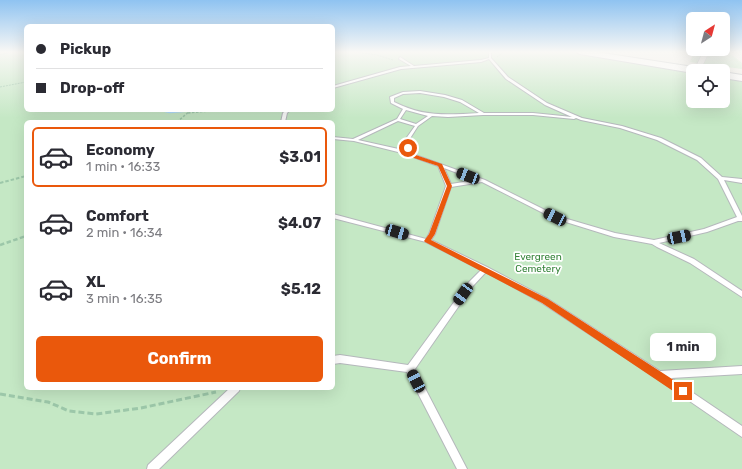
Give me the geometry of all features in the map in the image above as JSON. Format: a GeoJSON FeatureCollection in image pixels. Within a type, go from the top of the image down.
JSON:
{"type":"FeatureCollection","features":[{"type":"Feature","properties":{"kind":"street"},"geometry":{"type":"LineString","coordinates":[[730,76],[742,78]]}},
{"type":"Feature","properties":{"kind":"lane"},"geometry":{"type":"LineString","coordinates":[[335,86],[381,74]]}},
{"type":"Feature","properties":{"kind":"lane"},"geometry":{"type":"LineString","coordinates":[[504,74],[546,104],[581,119]]}},
{"type":"Feature","properties":{"kind":"lane"},"geometry":{"type":"LineString","coordinates":[[335,138],[354,140],[404,152],[483,181],[555,217],[614,235],[654,242],[705,232],[741,219],[720,178],[699,159],[659,138],[621,127],[581,119],[533,114],[430,116],[404,110],[392,102],[392,97],[403,93],[420,92],[445,96],[461,101],[482,114]]}},
{"type":"Feature","properties":{"kind":"lane"},"geometry":{"type":"LineString","coordinates":[[542,108],[546,104]]}},
{"type":"Feature","properties":{"kind":"lane"},"geometry":{"type":"LineString","coordinates":[[354,140],[398,120],[404,110]]}},
{"type":"Feature","properties":{"kind":"lane"},"geometry":{"type":"LineString","coordinates":[[533,114],[538,111]]}},
{"type":"Feature","properties":{"kind":"lane"},"geometry":{"type":"LineString","coordinates":[[404,152],[408,148],[407,140],[417,125],[430,116]]}},
{"type":"Feature","properties":{"kind":"lane"},"geometry":{"type":"LineString","coordinates":[[398,120],[417,125]]}},
{"type":"Feature","properties":{"kind":"lane"},"geometry":{"type":"LineString","coordinates":[[428,241],[432,234],[449,186],[440,165]]}},
{"type":"Feature","properties":{"kind":"lane"},"geometry":{"type":"LineString","coordinates":[[720,178],[742,181]]}},
{"type":"Feature","properties":{"kind":"lane"},"geometry":{"type":"LineString","coordinates":[[449,186],[483,181]]}},
{"type":"Feature","properties":{"kind":"lane"},"geometry":{"type":"LineString","coordinates":[[335,217],[428,241],[485,269],[545,301],[659,375],[742,432]]}},
{"type":"Feature","properties":{"kind":"lane"},"geometry":{"type":"LineString","coordinates":[[654,242],[659,246],[692,261],[742,294]]}},
{"type":"Feature","properties":{"kind":"lane"},"geometry":{"type":"LineString","coordinates":[[410,369],[470,285],[485,269]]}},
{"type":"Feature","properties":{"kind":"lane"},"geometry":{"type":"LineString","coordinates":[[335,360],[340,359],[410,369]]}},
{"type":"Feature","properties":{"kind":"lane"},"geometry":{"type":"LineString","coordinates":[[410,369],[462,469]]}},
{"type":"Feature","properties":{"kind":"lane"},"geometry":{"type":"LineString","coordinates":[[659,375],[742,370]]}},
{"type":"Feature","properties":{"kind":"lane"},"geometry":{"type":"LineString","coordinates":[[152,469],[233,390]]}},
{"type":"Feature","properties":{"kind":"path"},"geometry":{"type":"LineString","coordinates":[[0,87],[24,82]]}},
{"type":"Feature","properties":{"kind":"path"},"geometry":{"type":"LineString","coordinates":[[179,120],[188,113],[198,112]]}},
{"type":"Feature","properties":{"kind":"path"},"geometry":{"type":"LineString","coordinates":[[0,183],[24,177]]}},
{"type":"Feature","properties":{"kind":"path"},"geometry":{"type":"LineString","coordinates":[[0,245],[24,237]]}},
{"type":"Feature","properties":{"kind":"path"},"geometry":{"type":"LineString","coordinates":[[0,394],[48,402],[69,411],[96,414],[141,408],[229,390]]}},
{"type":"Feature","properties":{"kind":"green space","name":"Evergreen Cemetery"},"geometry":{"type":"Polygon","coordinates":[[[0,74],[24,74],[24,112],[335,112],[335,74],[686,74],[686,108],[730,108],[730,76],[742,78],[742,469],[0,469],[0,74]]]}},
{"type":"Feature","properties":{"kind":"route"},"geometry":{"type":"LineString","coordinates":[[408,148],[404,152],[440,165],[449,186],[432,234],[428,241],[545,301],[683,391]]}}]}
